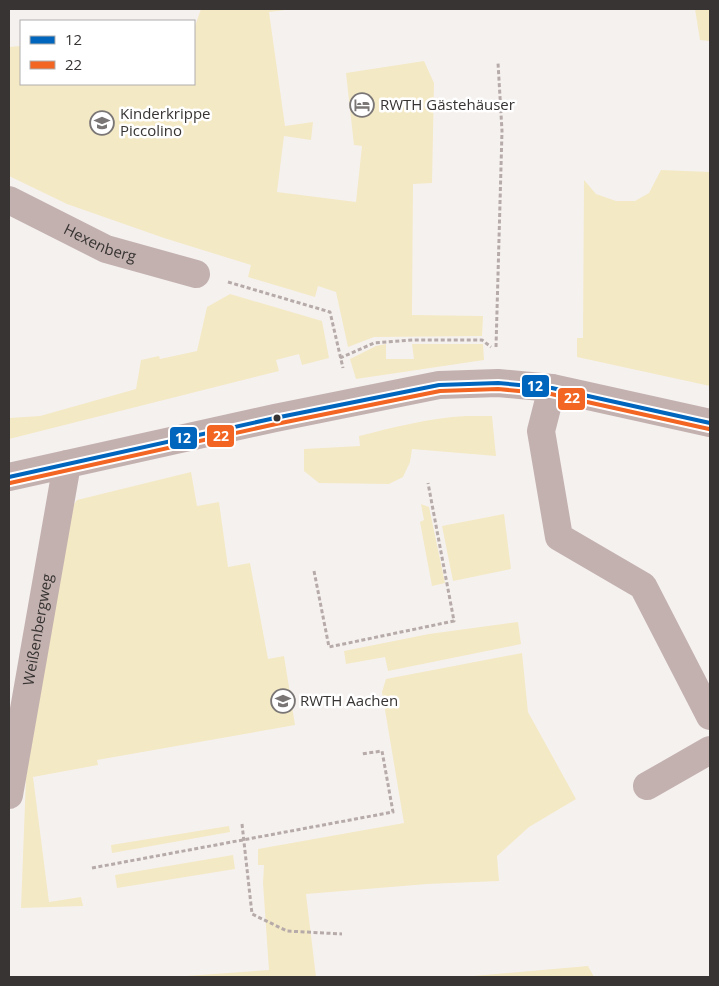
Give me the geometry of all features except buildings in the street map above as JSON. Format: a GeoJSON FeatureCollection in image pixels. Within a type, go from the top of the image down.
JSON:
{"type":"FeatureCollection","features":[{"type":"Feature","properties":{"kind":"street","name":"Hexenberg"},"geometry":{"type":"LineString","coordinates":[[9,200],[106,248],[196,274]]}},
{"type":"Feature","properties":{"kind":"street"},"geometry":{"type":"LineString","coordinates":[[9,477],[275,418],[439,385],[498,384],[552,388],[710,423]]}},
{"type":"Feature","properties":{"kind":"street"},"geometry":{"type":"LineString","coordinates":[[552,388],[542,431],[559,537],[643,586],[710,716]]}},
{"type":"Feature","properties":{"kind":"street","name":"Weißenbergweg"},"geometry":{"type":"LineString","coordinates":[[9,795],[67,464]]}},
{"type":"Feature","properties":{"kind":"street"},"geometry":{"type":"LineString","coordinates":[[647,786],[710,750]]}},
{"type":"Feature","properties":{"kind":"path"},"geometry":{"type":"LineString","coordinates":[[496,351],[502,131],[498,63]]}},
{"type":"Feature","properties":{"kind":"path"},"geometry":{"type":"LineString","coordinates":[[245,287],[330,312],[338,349]]}},
{"type":"Feature","properties":{"kind":"path"},"geometry":{"type":"LineString","coordinates":[[314,571],[329,647],[454,621],[428,483]]}},
{"type":"Feature","properties":{"kind":"path"},"geometry":{"type":"LineString","coordinates":[[92,868],[393,812],[382,751],[361,754]]}},
{"type":"Feature","properties":{"kind":"path"},"geometry":{"type":"LineString","coordinates":[[242,824],[252,914],[287,931],[342,934]]}},
{"type":"Feature","properties":{"kind":"shaded area"},"geometry":{"type":"Polygon","coordinates":[[[201,9],[293,9],[269,12],[285,126],[313,122],[311,140],[284,136],[277,192],[356,202],[362,146],[354,145],[346,73],[424,61],[434,83],[432,183],[413,184],[412,315],[483,316],[482,336],[374,337],[348,347],[336,292],[318,286],[315,297],[248,277],[251,265],[164,238],[67,204],[9,176],[9,47],[20,46],[20,85],[195,85],[195,26],[201,9]]]}},
{"type":"Feature","properties":{"kind":"shaded area"},"geometry":{"type":"Polygon","coordinates":[[[695,9],[710,9],[710,41],[700,40],[695,9]]]}},
{"type":"Feature","properties":{"kind":"shaded area"},"geometry":{"type":"Polygon","coordinates":[[[661,170],[710,172],[710,386],[577,357],[577,338],[583,338],[584,180],[596,194],[616,201],[635,201],[649,193],[661,170]]]}},
{"type":"Feature","properties":{"kind":"shaded area"},"geometry":{"type":"Polygon","coordinates":[[[230,294],[322,321],[329,358],[302,365],[299,354],[276,360],[279,371],[9,439],[9,418],[40,416],[136,389],[141,360],[159,356],[160,359],[197,351],[207,307],[230,294]]]}},
{"type":"Feature","properties":{"kind":"shaded area"},"geometry":{"type":"Polygon","coordinates":[[[386,344],[386,359],[414,359],[412,344],[483,344],[484,360],[356,379],[350,359],[376,346],[386,344]]]}},
{"type":"Feature","properties":{"kind":"shaded area"},"geometry":{"type":"Polygon","coordinates":[[[466,416],[492,416],[496,456],[412,449],[410,462],[403,477],[389,484],[319,483],[304,471],[304,449],[360,446],[359,436],[425,421],[466,416]]]}},
{"type":"Feature","properties":{"kind":"shaded area"},"geometry":{"type":"Polygon","coordinates":[[[191,472],[197,506],[219,502],[228,567],[250,563],[268,659],[284,656],[295,725],[97,760],[98,765],[33,777],[49,902],[81,897],[83,906],[21,908],[26,777],[72,507],[77,500],[191,472]]]}},
{"type":"Feature","properties":{"kind":"shaded area"},"geometry":{"type":"Polygon","coordinates":[[[421,504],[429,507],[445,583],[432,586],[420,522],[424,520],[421,504]]]}},
{"type":"Feature","properties":{"kind":"shaded area"},"geometry":{"type":"Polygon","coordinates":[[[504,514],[511,569],[453,581],[442,526],[504,514]]]}},
{"type":"Feature","properties":{"kind":"shaded area"},"geometry":{"type":"Polygon","coordinates":[[[518,622],[521,644],[388,671],[385,657],[346,664],[344,651],[429,634],[518,622]]]}},
{"type":"Feature","properties":{"kind":"shaded area"},"geometry":{"type":"Polygon","coordinates":[[[522,653],[528,712],[576,799],[529,827],[497,856],[499,881],[427,884],[306,894],[316,977],[172,977],[269,970],[263,883],[264,865],[258,865],[258,849],[404,823],[382,692],[386,679],[522,653]]]}},
{"type":"Feature","properties":{"kind":"shaded area"},"geometry":{"type":"Polygon","coordinates":[[[229,826],[230,832],[112,853],[111,845],[229,826]]]}},
{"type":"Feature","properties":{"kind":"shaded area"},"geometry":{"type":"Polygon","coordinates":[[[233,855],[235,869],[117,888],[115,875],[233,855]]]}},
{"type":"Feature","properties":{"kind":"shaded area"},"geometry":{"type":"Polygon","coordinates":[[[588,966],[594,977],[462,977],[588,966]]]}},
{"type":"Feature","properties":{"kind":"transit line","name":"12"},"geometry":{"type":"LineString","coordinates":[[9,477],[275,418],[439,385],[498,383],[552,388],[710,423]]}},
{"type":"Feature","properties":{"kind":"transit line","name":"22"},"geometry":{"type":"LineString","coordinates":[[10,483],[276,424],[440,391],[498,389],[551,394],[709,429]]}},
{"type":"Feature","properties":{"kind":"place","name":"RWTH Gästehäuser"},"geometry":{"type":"Point","coordinates":[362,105]}},
{"type":"Feature","properties":{"kind":"place","name":"Kinderkrippe Piccolino"},"geometry":{"type":"Point","coordinates":[102,123]}},
{"type":"Feature","properties":{"kind":"place","name":"RWTH Aachen"},"geometry":{"type":"Point","coordinates":[283,701]}}]}
